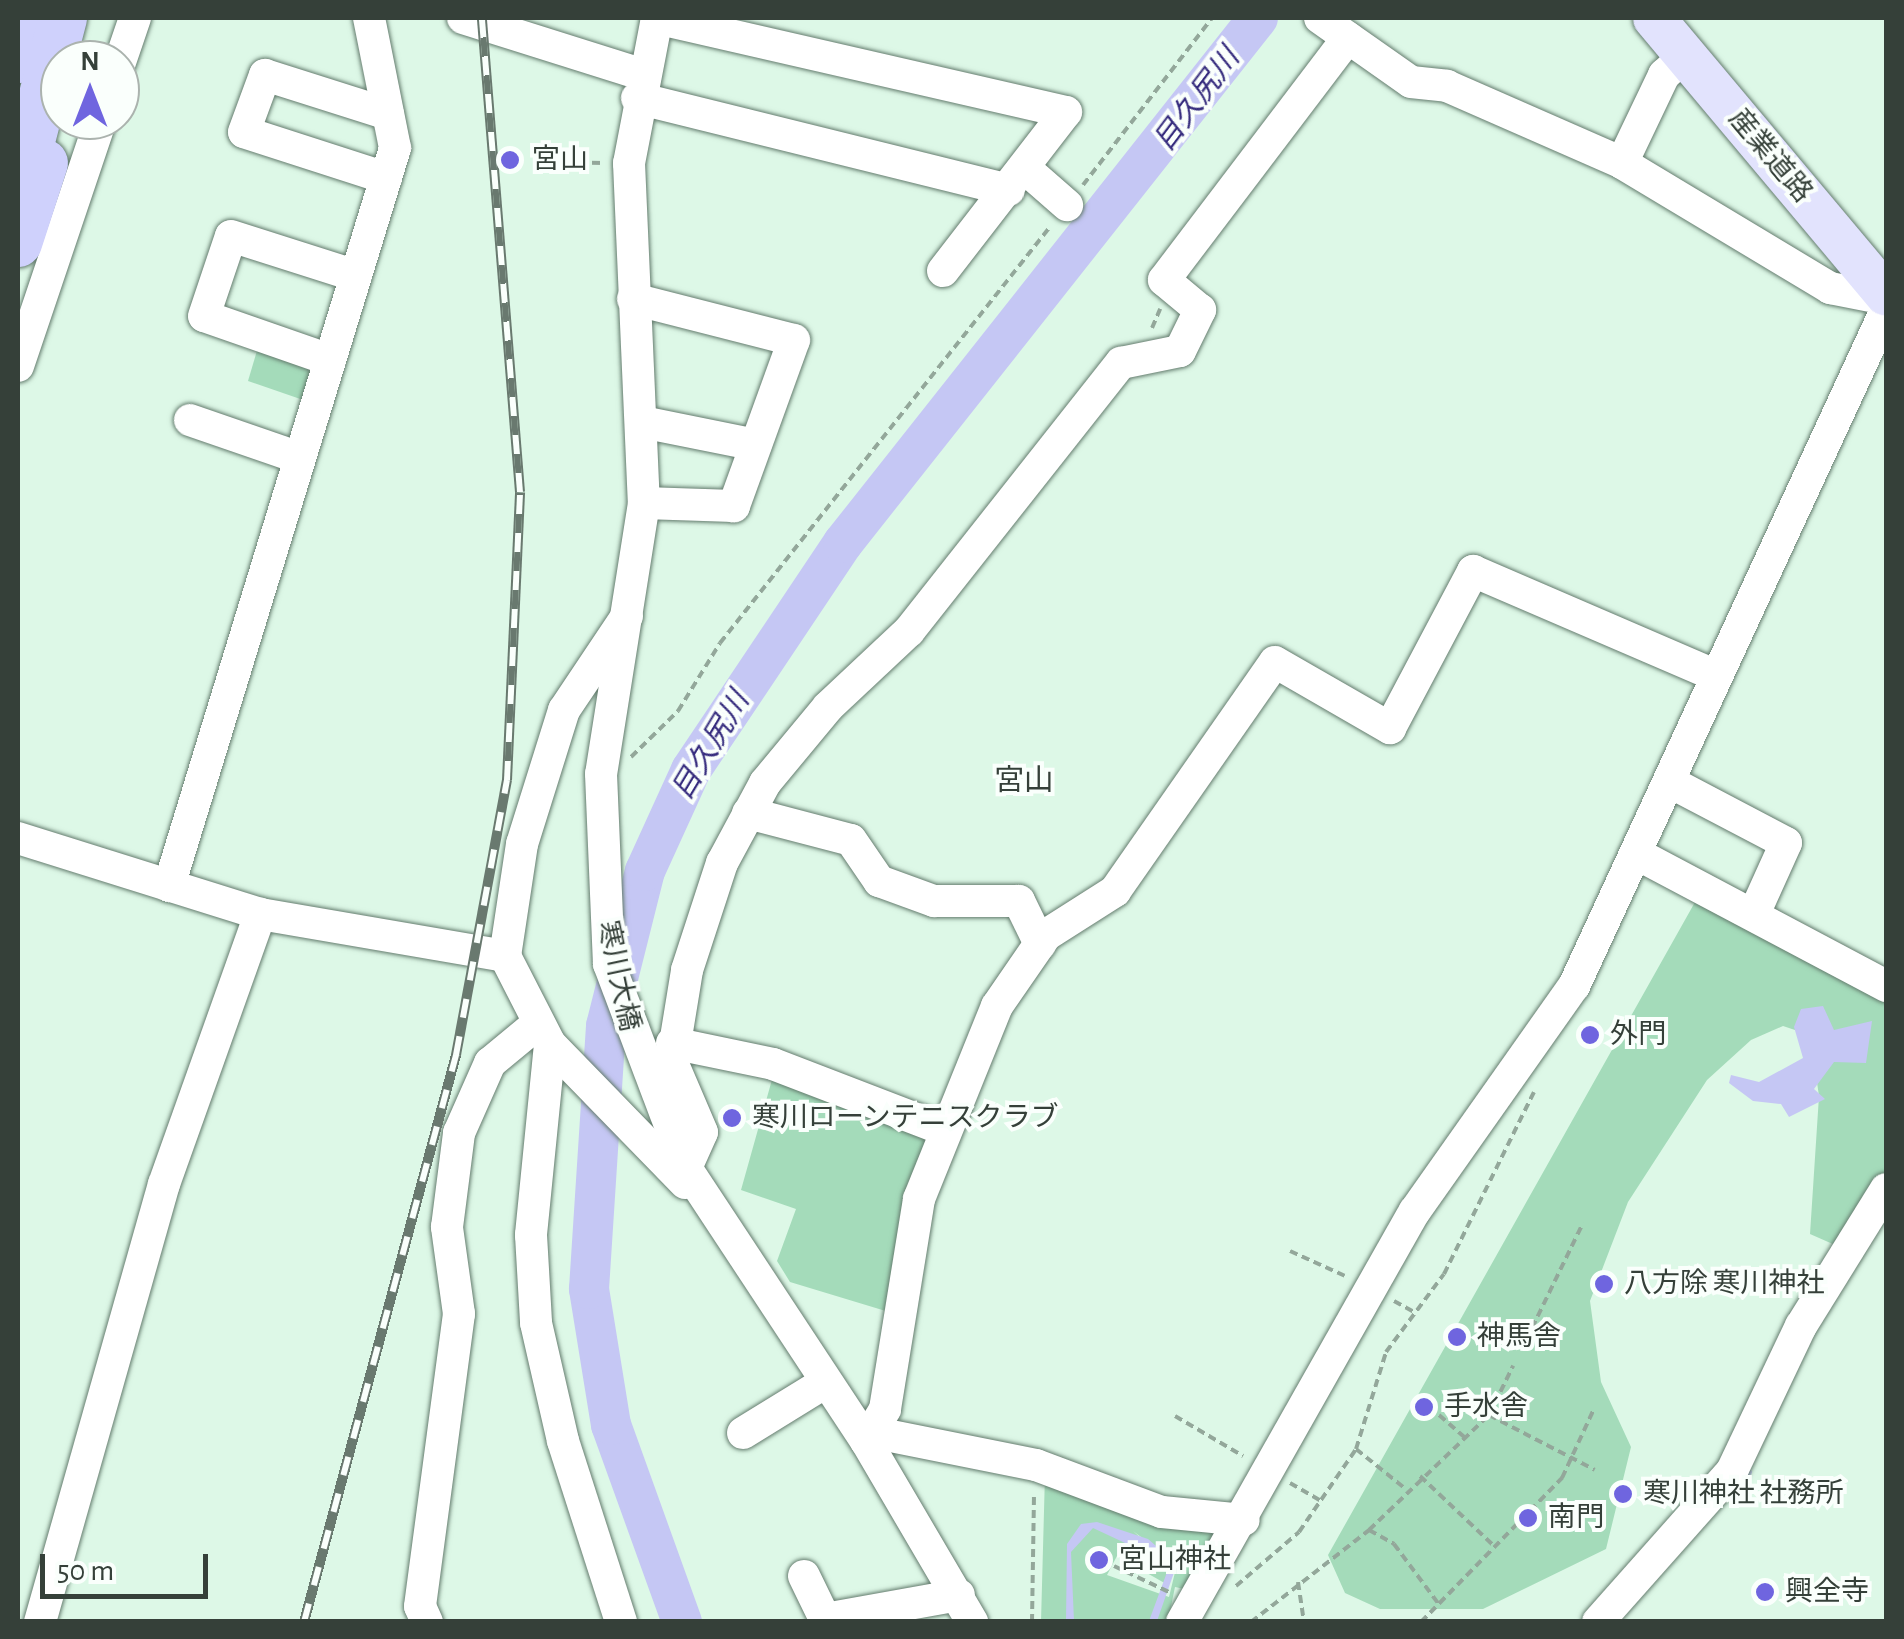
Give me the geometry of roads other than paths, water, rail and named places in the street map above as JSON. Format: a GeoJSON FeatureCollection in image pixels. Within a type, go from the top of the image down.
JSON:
{"type":"FeatureCollection","features":[{"type":"Feature","properties":{"kind":"highway"},"geometry":{"type":"LineString","coordinates":[[18,59],[27,18]]}},
{"type":"Feature","properties":{"kind":"highway"},"geometry":{"type":"LineString","coordinates":[[18,191],[63,18]]}},
{"type":"Feature","properties":{"kind":"highway"},"geometry":{"type":"LineString","coordinates":[[18,243],[51,140]]}},
{"type":"Feature","properties":{"kind":"main road","name":"産業道路"},"geometry":{"type":"LineString","coordinates":[[1654,18],[1886,297]]}},
{"type":"Feature","properties":{"kind":"street"},"geometry":{"type":"LineString","coordinates":[[169,886],[395,148],[369,18]]}},
{"type":"Feature","properties":{"kind":"street"},"geometry":{"type":"LineString","coordinates":[[462,18],[639,86],[1018,180],[1067,205]]}},
{"type":"Feature","properties":{"kind":"street"},"geometry":{"type":"LineString","coordinates":[[657,18],[1066,112],[1018,180],[943,271]]}},
{"type":"Feature","properties":{"kind":"street","name":"寒川大橋"},"geometry":{"type":"LineString","coordinates":[[657,18],[639,86],[630,162],[644,503],[630,612],[601,774],[599,829],[610,964],[661,1117],[711,1207]]}},
{"type":"Feature","properties":{"kind":"street"},"geometry":{"type":"LineString","coordinates":[[686,1168],[702,1132],[672,1043],[707,906],[748,813],[787,753],[909,631],[1121,363],[1176,354],[1200,320],[1197,305],[1164,280],[1338,31],[1411,82],[1447,86],[1622,163],[1830,288],[1886,297]]}},
{"type":"Feature","properties":{"kind":"street"},"geometry":{"type":"LineString","coordinates":[[1622,163],[1664,75],[1686,55]]}},
{"type":"Feature","properties":{"kind":"street"},"geometry":{"type":"LineString","coordinates":[[386,178],[244,132],[265,75],[388,114]]}},
{"type":"Feature","properties":{"kind":"street"},"geometry":{"type":"LineString","coordinates":[[18,366],[93,140]]}},
{"type":"Feature","properties":{"kind":"street"},"geometry":{"type":"LineString","coordinates":[[330,360],[204,316],[231,236],[356,276]]}},
{"type":"Feature","properties":{"kind":"street"},"geometry":{"type":"LineString","coordinates":[[634,298],[794,340],[734,506],[644,503]]}},
{"type":"Feature","properties":{"kind":"street"},"geometry":{"type":"LineString","coordinates":[[1180,1605],[1244,1520],[1415,1210],[1574,986],[1639,855],[1714,676],[1886,310]]}},
{"type":"Feature","properties":{"kind":"street"},"geometry":{"type":"LineString","coordinates":[[190,420],[300,458]]}},
{"type":"Feature","properties":{"kind":"street"},"geometry":{"type":"LineString","coordinates":[[642,422],[756,445]]}},
{"type":"Feature","properties":{"kind":"street"},"geometry":{"type":"LineString","coordinates":[[871,1437],[919,1200],[942,1129],[997,1006],[1040,944],[1115,891],[1275,662],[1390,728],[1472,571],[1714,676]]}},
{"type":"Feature","properties":{"kind":"street"},"geometry":{"type":"LineString","coordinates":[[630,612],[564,710],[522,844],[505,956],[547,1040],[711,1207],[826,1382],[871,1437],[965,1608],[824,1619],[804,1576]]}},
{"type":"Feature","properties":{"kind":"street"},"geometry":{"type":"LineString","coordinates":[[1670,782],[1786,842],[1754,914]]}},
{"type":"Feature","properties":{"kind":"street"},"geometry":{"type":"LineString","coordinates":[[748,813],[851,840],[879,881],[934,901],[1019,901],[1040,944]]}},
{"type":"Feature","properties":{"kind":"street"},"geometry":{"type":"LineString","coordinates":[[18,838],[260,914],[505,956]]}},
{"type":"Feature","properties":{"kind":"street"},"geometry":{"type":"LineString","coordinates":[[1639,855],[1886,986]]}},
{"type":"Feature","properties":{"kind":"street"},"geometry":{"type":"LineString","coordinates":[[40,1622],[164,1184],[260,914]]}},
{"type":"Feature","properties":{"kind":"street"},"geometry":{"type":"LineString","coordinates":[[427,1622],[420,1606],[459,1314],[447,1227],[459,1133],[490,1063],[547,1040]]}},
{"type":"Feature","properties":{"kind":"street"},"geometry":{"type":"LineString","coordinates":[[547,1040],[533,1201],[536,1323],[621,1622]]}},
{"type":"Feature","properties":{"kind":"street"},"geometry":{"type":"LineString","coordinates":[[672,1043],[773,1064],[942,1129]]}},
{"type":"Feature","properties":{"kind":"street"},"geometry":{"type":"LineString","coordinates":[[1598,1622],[1732,1471],[1801,1326],[1886,1189]]}},
{"type":"Feature","properties":{"kind":"street"},"geometry":{"type":"LineString","coordinates":[[743,1433],[826,1382]]}},
{"type":"Feature","properties":{"kind":"street"},"geometry":{"type":"LineString","coordinates":[[871,1437],[1036,1465],[1162,1512],[1244,1520]]}},
{"type":"Feature","properties":{"kind":"water"},"geometry":{"type":"Polygon","coordinates":[[[1823,1006],[1834,1030],[1872,1021],[1866,1063],[1834,1062],[1814,1089],[1825,1099],[1789,1117],[1781,1104],[1753,1101],[1729,1083],[1731,1075],[1759,1082],[1803,1058],[1794,1027],[1801,1009],[1823,1006]]]}},
{"type":"Feature","properties":{"kind":"water"},"geometry":{"type":"Polygon","coordinates":[[[1097,1522],[1148,1539],[1177,1564],[1157,1621],[1149,1621],[1170,1564],[1093,1528],[1071,1552],[1074,1621],[1066,1621],[1067,1544],[1081,1524],[1097,1522]]]}},
{"type":"Feature","properties":{"kind":"waterway","name":"目久尻川"},"geometry":{"type":"LineString","coordinates":[[682,1622],[611,1425],[589,1289],[606,1026],[645,871],[691,770],[843,543],[1258,18]]}},
{"type":"Feature","properties":{"kind":"waterway"},"geometry":{"type":"LineString","coordinates":[[1733,1494],[1749,1472]]}},
{"type":"Feature","properties":{"kind":"railway"},"geometry":{"type":"LineString","coordinates":[[304,1622],[456,1055],[507,780],[520,492],[482,18]]}},
{"type":"Feature","properties":{"kind":"place","name":"宮山"},"geometry":{"type":"Point","coordinates":[510,160]}},
{"type":"Feature","properties":{"kind":"place","name":"外門"},"geometry":{"type":"Point","coordinates":[1590,1035]}},
{"type":"Feature","properties":{"kind":"place","name":"寒川ローンテニスクラブ"},"geometry":{"type":"Point","coordinates":[732,1118]}},
{"type":"Feature","properties":{"kind":"place","name":"八方除 寒川神社"},"geometry":{"type":"Point","coordinates":[1604,1284]}},
{"type":"Feature","properties":{"kind":"place","name":"神馬舎"},"geometry":{"type":"Point","coordinates":[1457,1337]}},
{"type":"Feature","properties":{"kind":"place","name":"手水舎"},"geometry":{"type":"Point","coordinates":[1424,1407]}},
{"type":"Feature","properties":{"kind":"place","name":"寒川神社 社務所"},"geometry":{"type":"Point","coordinates":[1623,1494]}},
{"type":"Feature","properties":{"kind":"place","name":"南門"},"geometry":{"type":"Point","coordinates":[1528,1518]}},
{"type":"Feature","properties":{"kind":"place","name":"宮山神社"},"geometry":{"type":"Point","coordinates":[1099,1560]}},
{"type":"Feature","properties":{"kind":"place","name":"興全寺"},"geometry":{"type":"Point","coordinates":[1765,1592]}},
{"type":"Feature","properties":{"kind":"district","name":"宮山"},"geometry":{"type":"Point","coordinates":[1024,781]}}]}
